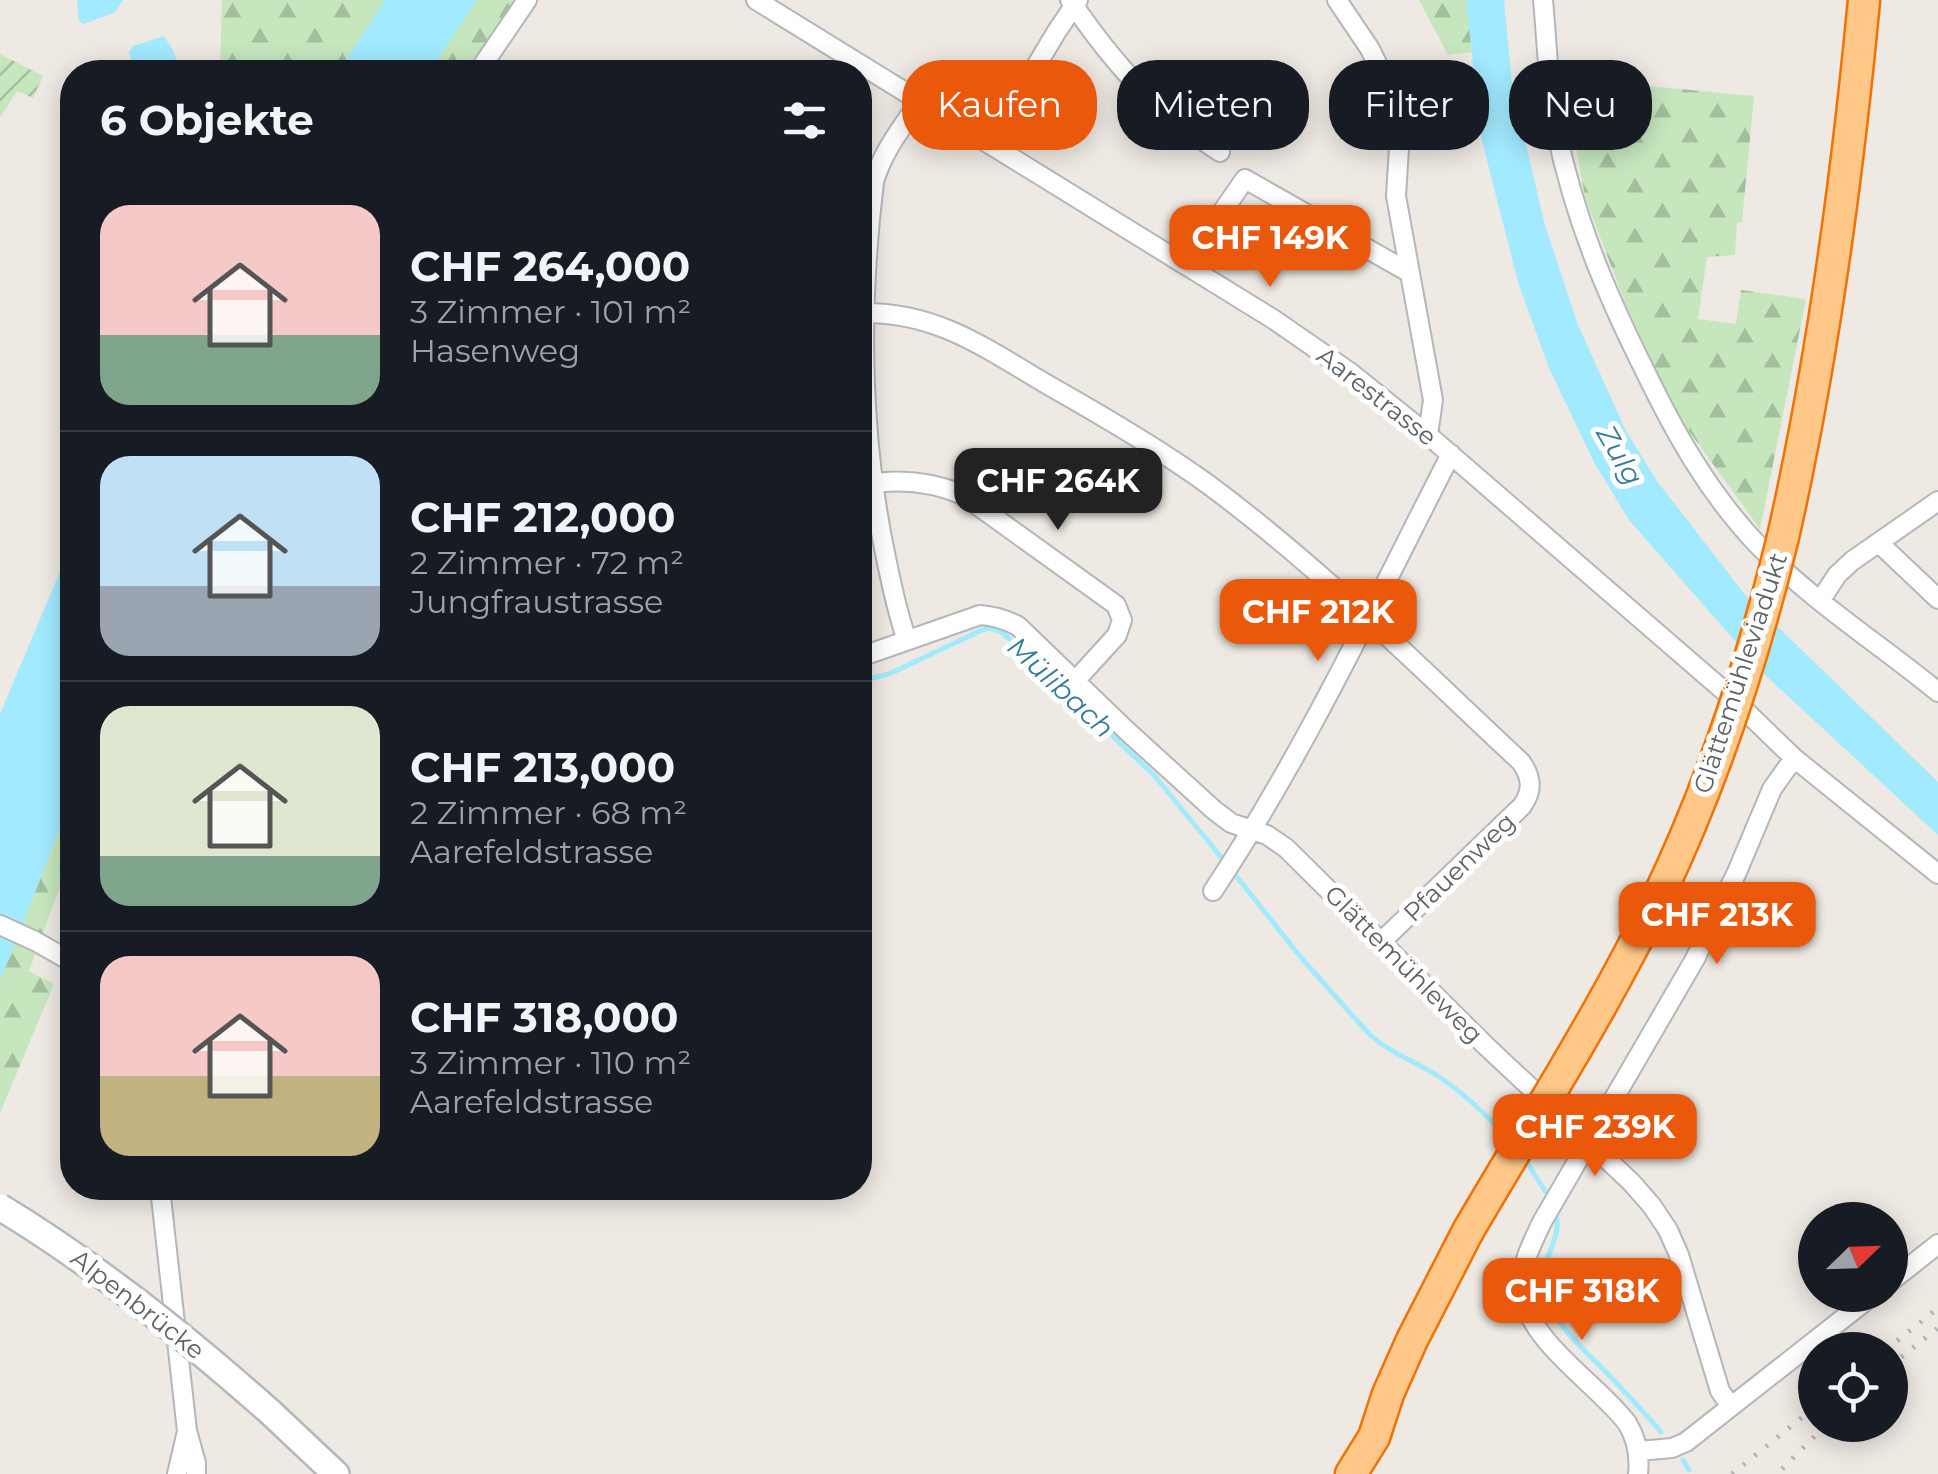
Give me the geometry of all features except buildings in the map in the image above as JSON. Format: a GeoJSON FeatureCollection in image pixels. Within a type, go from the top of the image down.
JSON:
{"type":"FeatureCollection","features":[{"type":"Feature","properties":{"kind":"highway","name":"Glättemühleviadukt"},"geometry":{"type":"LineString","coordinates":[[1374,1436],[1406,1354],[1468,1231],[1615,980],[1670,870],[1734,708],[1783,537],[1826,316],[1864,0]]}},
{"type":"Feature","properties":{"kind":"highway"},"geometry":{"type":"LineString","coordinates":[[1351,1474],[1374,1436]]}},
{"type":"Feature","properties":{"kind":"highway"},"geometry":{"type":"LineString","coordinates":[[1373,1474],[1374,1436]]}},
{"type":"Feature","properties":{"kind":"main road","name":"Alpenbrücke"},"geometry":{"type":"LineString","coordinates":[[0,1207],[124,1290],[191,1344],[336,1474]]}},
{"type":"Feature","properties":{"kind":"street"},"geometry":{"type":"LineString","coordinates":[[486,60],[527,0]]}},
{"type":"Feature","properties":{"kind":"street","name":"Aarestrasse"},"geometry":{"type":"LineString","coordinates":[[756,0],[854,60]]}},
{"type":"Feature","properties":{"kind":"street"},"geometry":{"type":"LineString","coordinates":[[1337,0],[1376,60]]}},
{"type":"Feature","properties":{"kind":"street"},"geometry":{"type":"LineString","coordinates":[[1543,0],[1556,125],[1573,201],[1614,309],[1698,471],[1757,544],[1820,601],[1938,692]]}},
{"type":"Feature","properties":{"kind":"street"},"geometry":{"type":"LineString","coordinates":[[1040,60],[1074,2],[1132,82],[1161,110],[1220,152]]}},
{"type":"Feature","properties":{"kind":"street","name":"Aarestrasse"},"geometry":{"type":"LineString","coordinates":[[872,71],[902,89]]}},
{"type":"Feature","properties":{"kind":"street"},"geometry":{"type":"LineString","coordinates":[[872,164],[902,124]]}},
{"type":"Feature","properties":{"kind":"street","name":"Aarestrasse"},"geometry":{"type":"LineString","coordinates":[[1000,150],[1273,319],[1351,373],[1722,688],[1794,758],[1938,874]]}},
{"type":"Feature","properties":{"kind":"street"},"geometry":{"type":"LineString","coordinates":[[1399,150],[1396,196],[1434,406],[1428,435]]}},
{"type":"Feature","properties":{"kind":"street"},"geometry":{"type":"LineString","coordinates":[[1206,235],[1245,179],[1410,273]]}},
{"type":"Feature","properties":{"kind":"street","name":"Pfauenweg"},"geometry":{"type":"LineString","coordinates":[[872,314],[917,318],[955,332],[1126,430],[1232,502],[1368,617],[1521,762],[1531,784],[1522,806],[1381,942]]}},
{"type":"Feature","properties":{"kind":"street"},"geometry":{"type":"LineString","coordinates":[[1213,891],[1253,830],[1333,689],[1450,454]]}},
{"type":"Feature","properties":{"kind":"street"},"geometry":{"type":"LineString","coordinates":[[872,484],[918,482],[963,495],[1116,605],[1121,627],[1075,681]]}},
{"type":"Feature","properties":{"kind":"street"},"geometry":{"type":"LineString","coordinates":[[1820,601],[1836,575],[1938,501]]}},
{"type":"Feature","properties":{"kind":"street"},"geometry":{"type":"LineString","coordinates":[[872,508],[906,640],[872,653]]}},
{"type":"Feature","properties":{"kind":"street"},"geometry":{"type":"LineString","coordinates":[[1878,544],[1938,599]]}},
{"type":"Feature","properties":{"kind":"street","name":"Glättemühleweg"},"geometry":{"type":"LineString","coordinates":[[906,640],[980,615],[1018,626],[1214,810],[1231,823],[1267,835],[1286,848],[1641,1194],[1668,1230],[1679,1255],[1720,1390],[1730,1406]]}},
{"type":"Feature","properties":{"kind":"street"},"geometry":{"type":"LineString","coordinates":[[1638,1474],[1638,1451],[1632,1430],[1548,1342],[1528,1313],[1522,1289],[1524,1266],[1546,1215],[1694,959],[1772,789],[1794,758]]}},
{"type":"Feature","properties":{"kind":"street"},"geometry":{"type":"LineString","coordinates":[[0,925],[60,955]]}},
{"type":"Feature","properties":{"kind":"street"},"geometry":{"type":"LineString","coordinates":[[161,1200],[187,1431],[196,1474]]}},
{"type":"Feature","properties":{"kind":"street"},"geometry":{"type":"LineString","coordinates":[[1908,1268],[1938,1244]]}},
{"type":"Feature","properties":{"kind":"street"},"geometry":{"type":"LineString","coordinates":[[1638,1451],[1672,1448],[1686,1442],[1851,1312]]}},
{"type":"Feature","properties":{"kind":"street"},"geometry":{"type":"LineString","coordinates":[[177,1474],[187,1431]]}},
{"type":"Feature","properties":{"kind":"green space"},"geometry":{"type":"Polygon","coordinates":[[[222,0],[385,0],[346,60],[220,60],[222,0]]]}},
{"type":"Feature","properties":{"kind":"green space"},"geometry":{"type":"Polygon","coordinates":[[[477,0],[519,0],[479,60],[437,60],[477,0]]]}},
{"type":"Feature","properties":{"kind":"green space"},"geometry":{"type":"Polygon","coordinates":[[[1419,0],[1466,0],[1472,52],[1448,55],[1419,0]]]}},
{"type":"Feature","properties":{"kind":"green space"},"geometry":{"type":"Polygon","coordinates":[[[0,54],[43,76],[33,98],[17,91],[0,118],[0,54]]]}},
{"type":"Feature","properties":{"kind":"green space"},"geometry":{"type":"Polygon","coordinates":[[[1652,86],[1754,96],[1742,222],[1737,223],[1735,255],[1707,257],[1698,319],[1736,324],[1741,290],[1806,299],[1760,529],[1678,416],[1628,310],[1585,198],[1577,150],[1652,150],[1652,86]]]}},
{"type":"Feature","properties":{"kind":"green space"},"geometry":{"type":"Polygon","coordinates":[[[60,828],[60,887],[29,971],[54,984],[0,1113],[0,981],[60,828]]]}},
{"type":"Feature","properties":{"kind":"water"},"geometry":{"type":"Polygon","coordinates":[[[77,0],[123,0],[115,12],[84,24],[79,21],[77,0]]]}},
{"type":"Feature","properties":{"kind":"water"},"geometry":{"type":"Polygon","coordinates":[[[385,0],[477,0],[437,60],[346,60],[385,0]]]}},
{"type":"Feature","properties":{"kind":"water","name":"Zulg"},"geometry":{"type":"Polygon","coordinates":[[[1466,0],[1504,0],[1510,60],[1509,150],[1527,150],[1544,222],[1578,325],[1626,431],[1657,481],[1746,596],[1938,782],[1938,835],[1763,673],[1629,520],[1594,462],[1549,368],[1518,282],[1484,150],[1489,150],[1489,60],[1473,60],[1466,0]]]}},
{"type":"Feature","properties":{"kind":"water"},"geometry":{"type":"Polygon","coordinates":[[[164,36],[177,60],[132,60],[129,52],[133,46],[164,36]]]}},
{"type":"Feature","properties":{"kind":"water"},"geometry":{"type":"Polygon","coordinates":[[[60,572],[60,828],[0,981],[0,714],[60,572]]]}},
{"type":"Feature","properties":{"kind":"waterway","name":"Mülibach"},"geometry":{"type":"LineString","coordinates":[[872,678],[889,674],[982,630],[1002,632],[1154,775],[1221,857]]}},
{"type":"Feature","properties":{"kind":"waterway","name":"Mülibach"},"geometry":{"type":"LineString","coordinates":[[1237,877],[1369,1034],[1448,1083],[1510,1141]]}},
{"type":"Feature","properties":{"kind":"waterway","name":"Mülibach"},"geometry":{"type":"LineString","coordinates":[[1523,1157],[1546,1192]]}},
{"type":"Feature","properties":{"kind":"waterway","name":"Mülibach"},"geometry":{"type":"LineString","coordinates":[[1557,1219],[1543,1278],[1547,1300],[1569,1334],[1661,1432]]}},
{"type":"Feature","properties":{"kind":"waterway","name":"Mülibach"},"geometry":{"type":"LineString","coordinates":[[1683,1460],[1689,1470]]}},
{"type":"Feature","properties":{"kind":"railway"},"geometry":{"type":"LineString","coordinates":[[1908,1332],[1938,1308]]}},
{"type":"Feature","properties":{"kind":"railway"},"geometry":{"type":"LineString","coordinates":[[1908,1352],[1938,1328]]}},
{"type":"Feature","properties":{"kind":"railway"},"geometry":{"type":"LineString","coordinates":[[1732,1474],[1798,1421]]}},
{"type":"Feature","properties":{"kind":"railway"},"geometry":{"type":"LineString","coordinates":[[1782,1469],[1809,1442]]}}]}
